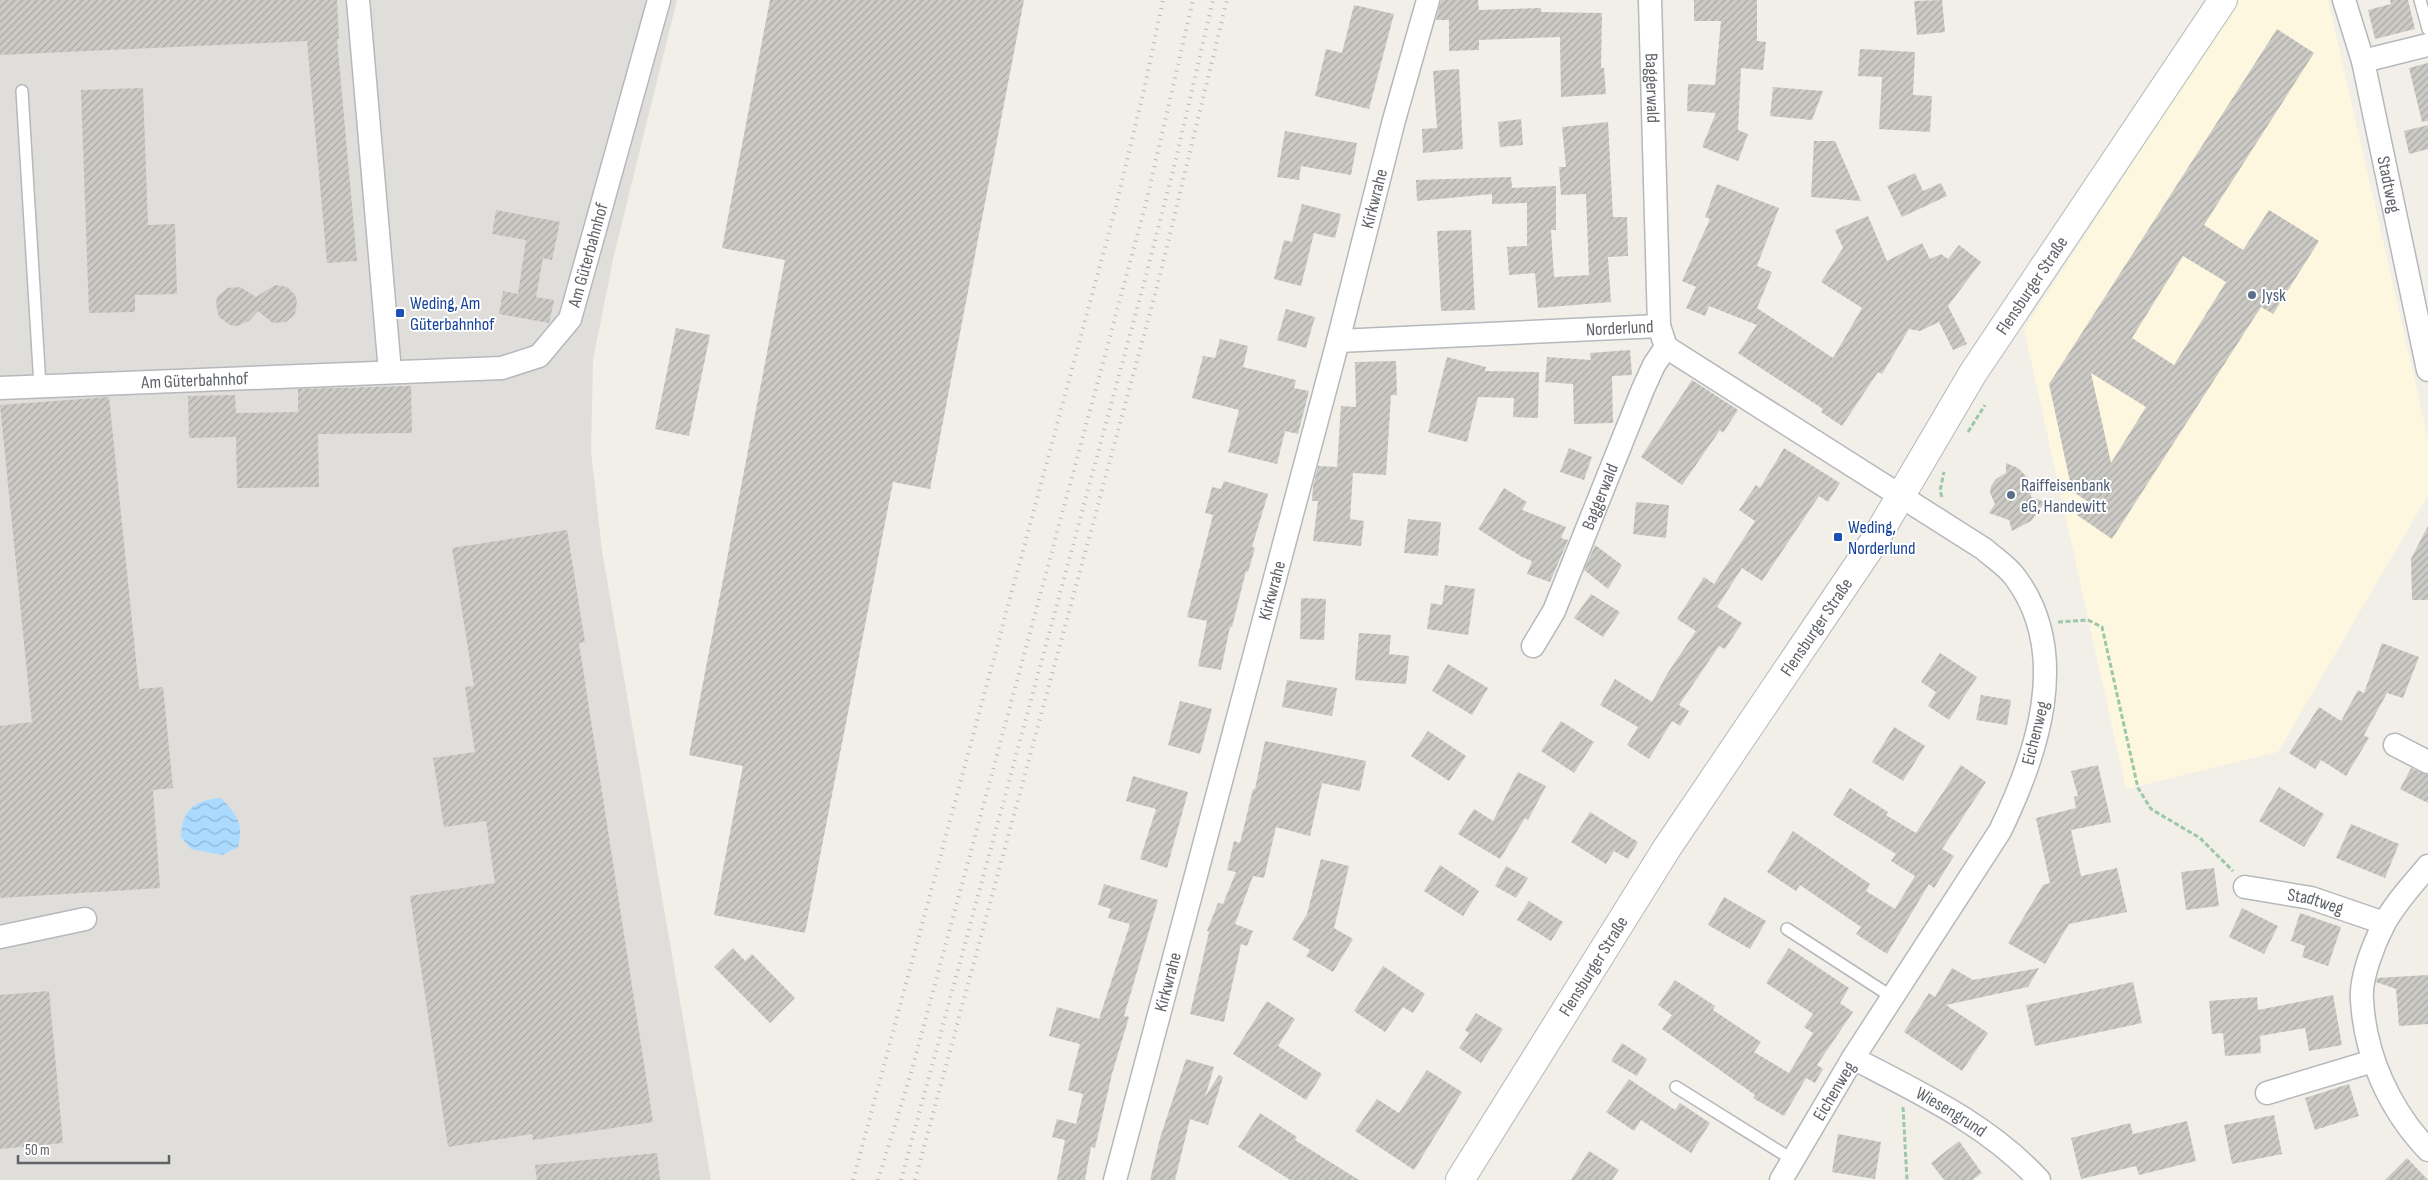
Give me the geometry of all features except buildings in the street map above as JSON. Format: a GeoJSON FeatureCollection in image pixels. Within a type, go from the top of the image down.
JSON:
{"type":"FeatureCollection","features":[{"type":"Feature","properties":{"kind":"street"},"geometry":{"type":"LineString","coordinates":[[358,0],[390,372]]}},
{"type":"Feature","properties":{"kind":"street","name":"Am Güterbahnhof"},"geometry":{"type":"LineString","coordinates":[[0,388],[502,368],[539,356],[570,319],[659,0]]}},
{"type":"Feature","properties":{"kind":"street","name":"Kirkwrahe"},"geometry":{"type":"LineString","coordinates":[[1115,1180],[1338,342],[1394,120],[1428,0]]}},
{"type":"Feature","properties":{"kind":"street","name":"Baggerwald"},"geometry":{"type":"LineString","coordinates":[[1650,0],[1659,326]]}},
{"type":"Feature","properties":{"kind":"street","name":"Flensburger Straße"},"geometry":{"type":"LineString","coordinates":[[1460,1180],[1667,848],[1902,498],[1973,373],[2223,0]]}},
{"type":"Feature","properties":{"kind":"street","name":"Stadtweg"},"geometry":{"type":"LineString","coordinates":[[2344,0],[2363,61],[2428,370]]}},
{"type":"Feature","properties":{"kind":"street"},"geometry":{"type":"LineString","coordinates":[[2363,61],[2428,46]]}},
{"type":"Feature","properties":{"kind":"street","name":"Norderlund"},"geometry":{"type":"LineString","coordinates":[[1338,342],[1659,326],[1666,347],[1902,498]]}},
{"type":"Feature","properties":{"kind":"street","name":"Baggerwald"},"geometry":{"type":"LineString","coordinates":[[1532,646],[1554,611],[1643,389],[1654,365],[1666,347]]}},
{"type":"Feature","properties":{"kind":"street","name":"Eichenweg"},"geometry":{"type":"LineString","coordinates":[[1781,1180],[1892,997],[2000,831],[2020,791],[2039,730],[2044,698],[2046,662],[2038,623],[2028,596],[2014,576],[1984,549],[1902,498]]}},
{"type":"Feature","properties":{"kind":"street"},"geometry":{"type":"LineString","coordinates":[[2395,745],[2428,762]]}},
{"type":"Feature","properties":{"kind":"street"},"geometry":{"type":"LineString","coordinates":[[2428,866],[2406,891],[2384,923],[2368,963],[2361,999],[2373,1062],[2388,1095],[2417,1139],[2428,1150]]}},
{"type":"Feature","properties":{"kind":"street","name":"Stadtweg"},"geometry":{"type":"LineString","coordinates":[[2245,887],[2311,898],[2384,923]]}},
{"type":"Feature","properties":{"kind":"street"},"geometry":{"type":"LineString","coordinates":[[0,937],[85,919]]}},
{"type":"Feature","properties":{"kind":"street","name":"Wiesengrund"},"geometry":{"type":"LineString","coordinates":[[1854,1058],[1972,1123],[2030,1170],[2039,1180]]}},
{"type":"Feature","properties":{"kind":"street"},"geometry":{"type":"LineString","coordinates":[[2267,1093],[2373,1062]]}},
{"type":"Feature","properties":{"kind":"lane"},"geometry":{"type":"LineString","coordinates":[[2420,0],[2428,29]]}},
{"type":"Feature","properties":{"kind":"lane"},"geometry":{"type":"LineString","coordinates":[[22,91],[40,386]]}},
{"type":"Feature","properties":{"kind":"lane"},"geometry":{"type":"LineString","coordinates":[[1787,929],[1892,997]]}},
{"type":"Feature","properties":{"kind":"lane"},"geometry":{"type":"LineString","coordinates":[[1676,1087],[1793,1160]]}},
{"type":"Feature","properties":{"kind":"path"},"geometry":{"type":"LineString","coordinates":[[2038,623],[2088,620],[2102,627],[2138,788],[2151,809],[2200,838],[2228,864],[2245,887]]}},
{"type":"Feature","properties":{"kind":"path"},"geometry":{"type":"LineString","coordinates":[[1906,1180],[1903,1100],[1907,1086]]}},
{"type":"Feature","properties":{"kind":"shaded area"},"geometry":{"type":"Polygon","coordinates":[[[0,0],[677,0],[614,255],[593,360],[591,451],[602,551],[711,1180],[0,1180],[0,0]]]}},
{"type":"Feature","properties":{"kind":"shaded area"},"geometry":{"type":"Polygon","coordinates":[[[2239,0],[2328,0],[2428,438],[2428,495],[2278,752],[2126,789],[2024,329],[2239,0]]]}},
{"type":"Feature","properties":{"kind":"water"},"geometry":{"type":"Polygon","coordinates":[[[221,798],[238,820],[240,839],[238,847],[222,855],[191,849],[181,837],[187,813],[197,804],[221,798]]]}},
{"type":"Feature","properties":{"kind":"railway"},"geometry":{"type":"LineString","coordinates":[[853,1180],[1116,206],[1163,0]]}},
{"type":"Feature","properties":{"kind":"railway"},"geometry":{"type":"LineString","coordinates":[[878,1180],[911,1073],[1146,203],[1193,0]]}},
{"type":"Feature","properties":{"kind":"railway"},"geometry":{"type":"LineString","coordinates":[[901,1180],[1144,283],[1175,163],[1213,0]]}},
{"type":"Feature","properties":{"kind":"railway"},"geometry":{"type":"LineString","coordinates":[[915,1180],[1157,287],[1227,0]]}},
{"type":"Feature","properties":{"kind":"place","name":"Jysk"},"geometry":{"type":"Point","coordinates":[2252,295]}},
{"type":"Feature","properties":{"kind":"place","name":"Weding, Am Güterbahnhof"},"geometry":{"type":"Point","coordinates":[400,313]}},
{"type":"Feature","properties":{"kind":"place","name":"Raiffeisenbank eG, Handewitt"},"geometry":{"type":"Point","coordinates":[2011,495]}},
{"type":"Feature","properties":{"kind":"place","name":"Weding, Norderlund"},"geometry":{"type":"Point","coordinates":[1838,537]}}]}
